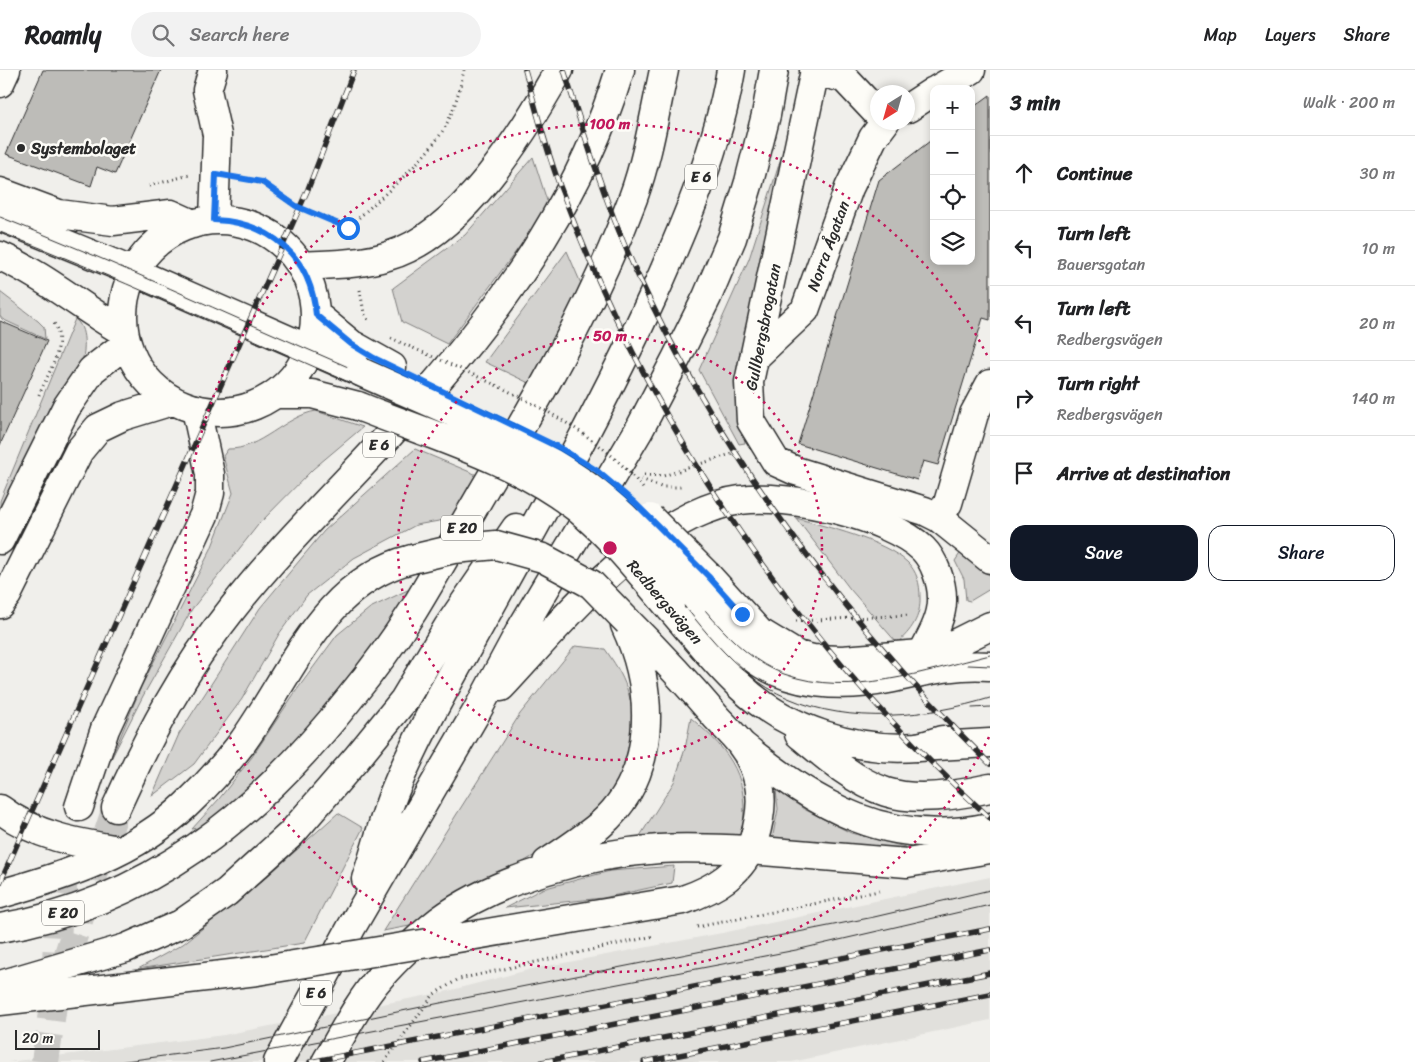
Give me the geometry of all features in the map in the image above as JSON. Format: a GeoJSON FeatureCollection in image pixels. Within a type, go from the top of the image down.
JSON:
{"type":"FeatureCollection","features":[{"type":"Feature","properties":{"kind":"main road"},"geometry":{"type":"LineString","coordinates":[[0,83],[6,70]]}},
{"type":"Feature","properties":{"kind":"main road"},"geometry":{"type":"LineString","coordinates":[[79,807],[105,729],[204,515],[210,493],[210,474],[184,405],[153,386],[137,366],[126,337],[124,307],[132,278],[146,254],[175,231],[203,222],[216,174],[217,135],[208,90],[213,70]]}},
{"type":"Feature","properties":{"kind":"main road"},"geometry":{"type":"LineString","coordinates":[[301,266],[361,262],[389,256],[416,244],[452,215],[482,185],[509,153],[559,70]]}},
{"type":"Feature","properties":{"kind":"main road","name":"E 6"},"geometry":{"type":"LineString","coordinates":[[116,808],[169,699],[194,659],[231,610],[297,533],[432,387],[528,264],[563,208],[586,160],[620,70]]}},
{"type":"Feature","properties":{"kind":"main road","name":"E 20"},"geometry":{"type":"LineString","coordinates":[[0,928],[55,916],[124,891],[194,850],[251,806],[313,745],[363,681],[412,613],[554,371],[590,298],[634,195],[664,70]]}},
{"type":"Feature","properties":{"kind":"main road","name":"E 6"},"geometry":{"type":"LineString","coordinates":[[351,928],[395,790],[440,697],[634,338],[689,212],[712,147],[731,70]]}},
{"type":"Feature","properties":{"kind":"main road","name":"E 6"},"geometry":{"type":"LineString","coordinates":[[279,1060],[351,928],[477,711],[520,631],[639,430],[707,297],[732,238],[749,182],[766,115],[774,70]]}},
{"type":"Feature","properties":{"kind":"main road"},"geometry":{"type":"LineString","coordinates":[[814,70],[844,78],[854,86],[870,105]]}},
{"type":"Feature","properties":{"kind":"main road","name":"Gullbergsbrogatan"},"geometry":{"type":"LineString","coordinates":[[814,70],[749,382],[751,421],[776,462],[796,471],[902,502],[938,518],[990,559]]}},
{"type":"Feature","properties":{"kind":"main road"},"geometry":{"type":"LineString","coordinates":[[945,85],[971,70]]}},
{"type":"Feature","properties":{"kind":"main road"},"geometry":{"type":"LineString","coordinates":[[915,103],[930,94]]}},
{"type":"Feature","properties":{"kind":"main road","name":"Norra Ågatan"},"geometry":{"type":"LineString","coordinates":[[755,357],[805,310],[849,188],[873,138],[879,130]]}},
{"type":"Feature","properties":{"kind":"main road","name":"Redbergsvägen"},"geometry":{"type":"LineString","coordinates":[[0,192],[58,214],[113,221],[172,214],[203,222],[251,225],[270,235],[288,248],[301,266],[312,289],[316,315],[307,356],[293,378],[276,394],[246,409],[229,412],[184,405]]}},
{"type":"Feature","properties":{"kind":"main road"},"geometry":{"type":"LineString","coordinates":[[0,217],[307,356],[366,364],[553,462],[599,495],[709,588],[722,628],[752,657],[774,670],[800,679],[843,684],[869,682],[950,666],[990,666]]}},
{"type":"Feature","properties":{"kind":"main road"},"geometry":{"type":"LineString","coordinates":[[0,232],[132,278]]}},
{"type":"Feature","properties":{"kind":"main road"},"geometry":{"type":"LineString","coordinates":[[0,256],[23,266],[126,337]]}},
{"type":"Feature","properties":{"kind":"main road","name":"Redbergsvägen"},"geometry":{"type":"LineString","coordinates":[[316,315],[351,344],[366,364],[462,447],[542,484],[577,508],[614,542],[741,688],[770,709],[794,722],[842,741],[884,747],[990,743]]}},
{"type":"Feature","properties":{"kind":"main road"},"geometry":{"type":"LineString","coordinates":[[0,540],[66,408],[92,370],[126,337]]}},
{"type":"Feature","properties":{"kind":"main road","name":"Redbergsvägen"},"geometry":{"type":"LineString","coordinates":[[276,394],[312,394],[366,364]]}},
{"type":"Feature","properties":{"kind":"main road","name":"Redbergsvägen"},"geometry":{"type":"LineString","coordinates":[[366,364],[560,448],[596,470],[635,503],[709,588],[759,632],[797,655],[813,659],[842,660],[922,654],[956,643],[990,626]]}},
{"type":"Feature","properties":{"kind":"main road"},"geometry":{"type":"LineString","coordinates":[[938,518],[948,503],[974,414],[990,384]]}},
{"type":"Feature","properties":{"kind":"main road"},"geometry":{"type":"LineString","coordinates":[[0,604],[7,595],[79,451],[98,428],[123,416],[184,405]]}},
{"type":"Feature","properties":{"kind":"main road","name":"E 20"},"geometry":{"type":"LineString","coordinates":[[0,985],[126,948],[180,924],[227,892],[291,834],[404,700],[448,626],[592,418]]}},
{"type":"Feature","properties":{"kind":"main road"},"geometry":{"type":"LineString","coordinates":[[477,711],[583,600],[625,561],[659,535],[692,516],[741,500],[774,500],[837,510],[899,531],[924,550],[932,560],[941,588],[941,612],[922,654]]}},
{"type":"Feature","properties":{"kind":"main road"},"geometry":{"type":"LineString","coordinates":[[0,894],[83,868],[119,850],[165,822],[185,806],[212,779],[242,743],[321,621],[346,594],[379,572],[412,559],[454,549],[496,546],[543,558],[591,584],[626,622],[661,655],[743,746],[806,794],[868,822],[905,831],[938,833],[972,831],[990,827]]}},
{"type":"Feature","properties":{"kind":"main road"},"geometry":{"type":"LineString","coordinates":[[527,877],[601,825],[625,793],[637,773],[646,736],[646,702],[635,647],[626,622]]}},
{"type":"Feature","properties":{"kind":"main road"},"geometry":{"type":"LineString","coordinates":[[770,709],[850,773],[886,792],[926,797],[990,788]]}},
{"type":"Feature","properties":{"kind":"main road","name":"Redbergsvägen"},"geometry":{"type":"LineString","coordinates":[[918,747],[964,733],[990,730]]}},
{"type":"Feature","properties":{"kind":"main road"},"geometry":{"type":"LineString","coordinates":[[0,1000],[257,971],[682,900],[701,894],[725,880],[743,862],[750,850],[761,816],[760,790],[753,765],[743,746]]}},
{"type":"Feature","properties":{"kind":"main road"},"geometry":{"type":"LineString","coordinates":[[0,809],[34,830],[52,837],[119,850]]}},
{"type":"Feature","properties":{"kind":"main road"},"geometry":{"type":"LineString","coordinates":[[326,1062],[381,976],[439,921],[478,898],[527,877],[577,862],[624,853],[661,849],[750,850],[907,864],[990,850]]}},
{"type":"Feature","properties":{"kind":"path"},"geometry":{"type":"LineString","coordinates":[[348,228],[418,162],[438,137],[450,114],[464,70]]}},
{"type":"Feature","properties":{"kind":"path"},"geometry":{"type":"LineString","coordinates":[[145,187],[193,174],[216,174],[262,182],[296,206],[348,228],[359,240],[361,262],[360,297],[364,313],[370,323]]}},
{"type":"Feature","properties":{"kind":"path"},"geometry":{"type":"LineString","coordinates":[[366,364],[506,392],[574,427],[604,449],[630,472],[664,476],[740,451]]}},
{"type":"Feature","properties":{"kind":"path"},"geometry":{"type":"LineString","coordinates":[[790,621],[941,612]]}},
{"type":"Feature","properties":{"kind":"path"},"geometry":{"type":"LineString","coordinates":[[696,927],[889,889]]}},
{"type":"Feature","properties":{"kind":"path"},"geometry":{"type":"LineString","coordinates":[[384,1062],[434,994],[459,979],[659,935]]}},
{"type":"Feature","properties":{"kind":"shaded area"},"geometry":{"type":"Polygon","coordinates":[[[788,136],[742,426],[745,443],[739,444],[699,370],[749,259],[788,136]]]}},
{"type":"Feature","properties":{"kind":"shaded area"},"geometry":{"type":"Polygon","coordinates":[[[533,157],[549,207],[447,344],[402,322],[393,288],[465,235],[533,157]]]}},
{"type":"Feature","properties":{"kind":"shaded area"},"geometry":{"type":"Polygon","coordinates":[[[567,251],[582,286],[533,385],[485,362],[567,251]]]}},
{"type":"Feature","properties":{"kind":"shaded area"},"geometry":{"type":"Polygon","coordinates":[[[0,292],[44,327],[45,339],[2,319],[0,316],[0,292]]]}},
{"type":"Feature","properties":{"kind":"shaded area"},"geometry":{"type":"Polygon","coordinates":[[[75,319],[82,328],[83,333],[84,352],[82,363],[0,520],[0,501],[75,319]]]}},
{"type":"Feature","properties":{"kind":"shaded area"},"geometry":{"type":"Polygon","coordinates":[[[316,411],[363,427],[313,469],[258,525],[192,609],[143,696],[111,759],[141,687],[211,549],[233,493],[223,456],[228,449],[240,448],[251,444],[294,419],[316,411]]]}},
{"type":"Feature","properties":{"kind":"shaded area"},"geometry":{"type":"Polygon","coordinates":[[[415,449],[482,477],[456,518],[416,525],[354,558],[307,595],[279,634],[242,699],[194,764],[152,796],[179,734],[260,608],[324,531],[415,449]]]}},
{"type":"Feature","properties":{"kind":"shaded area"},"geometry":{"type":"Polygon","coordinates":[[[796,518],[870,541],[897,554],[907,562],[916,574],[919,583],[920,604],[914,623],[907,634],[897,643],[850,589],[796,518]]]}},
{"type":"Feature","properties":{"kind":"shaded area"},"geometry":{"type":"Polygon","coordinates":[[[961,552],[990,574],[990,589],[970,601],[966,600],[964,579],[955,561],[961,552]]]}},
{"type":"Feature","properties":{"kind":"shaded area"},"geometry":{"type":"Polygon","coordinates":[[[414,587],[396,619],[308,732],[210,826],[192,829],[219,799],[252,757],[296,691],[337,635],[370,608],[414,587]]]}},
{"type":"Feature","properties":{"kind":"shaded area"},"geometry":{"type":"Polygon","coordinates":[[[575,646],[605,649],[615,663],[627,689],[633,722],[632,740],[623,773],[615,789],[593,814],[535,855],[430,912],[415,925],[383,931],[520,714],[575,646]]]}},
{"type":"Feature","properties":{"kind":"shaded area"},"geometry":{"type":"Polygon","coordinates":[[[691,718],[718,743],[735,769],[743,798],[742,835],[640,836],[674,782],[685,749],[691,718]]]}},
{"type":"Feature","properties":{"kind":"shaded area"},"geometry":{"type":"Polygon","coordinates":[[[776,790],[804,809],[851,833],[905,847],[906,854],[772,840],[778,809],[776,790]]]}},
{"type":"Feature","properties":{"kind":"shaded area"},"geometry":{"type":"Polygon","coordinates":[[[338,813],[363,828],[304,943],[138,969],[183,944],[263,880],[338,813]]]}},
{"type":"Feature","properties":{"kind":"shaded area"},"geometry":{"type":"Polygon","coordinates":[[[674,866],[672,883],[603,898],[505,908],[542,889],[610,871],[674,866]]]}},
{"type":"Feature","properties":{"kind":"shaded area"},"geometry":{"type":"Polygon","coordinates":[[[990,877],[990,1020],[792,1062],[8,1062],[224,1035],[444,992],[532,969],[722,933],[990,877]]]}},
{"type":"Feature","properties":{"kind":"building"},"geometry":{"type":"Polygon","coordinates":[[[43,70],[161,70],[115,174],[97,167],[91,186],[6,154],[43,70]]]}},
{"type":"Feature","properties":{"kind":"building"},"geometry":{"type":"Polygon","coordinates":[[[990,95],[990,320],[983,318],[938,465],[923,461],[917,480],[798,444],[879,180],[930,141],[930,265],[975,265],[975,106],[990,95]]]}},
{"type":"Feature","properties":{"kind":"building"},"geometry":{"type":"Polygon","coordinates":[[[0,321],[47,341],[0,445],[0,321]]]}},
{"type":"Feature","properties":{"kind":"tunnel"},"geometry":{"type":"LineString","coordinates":[[45,1062],[54,998],[58,924],[67,858],[79,807]]}},
{"type":"Feature","properties":{"kind":"tunnel"},"geometry":{"type":"LineString","coordinates":[[66,960],[116,808]]}},
{"type":"Feature","properties":{"kind":"tram line"},"geometry":{"type":"LineString","coordinates":[[0,217],[128,270],[444,409],[540,455],[578,478],[613,506],[655,549],[729,637],[765,665],[784,674],[809,681],[861,683],[887,680],[990,655]]}},
{"type":"Feature","properties":{"kind":"tram line"},"geometry":{"type":"LineString","coordinates":[[0,232],[85,266],[461,432],[541,472],[579,498],[626,539],[658,573],[716,644],[732,660],[768,688],[788,698],[812,707],[863,715],[889,715],[941,710],[990,698]]}},
{"type":"Feature","properties":{"kind":"tram line"},"geometry":{"type":"LineString","coordinates":[[968,665],[990,666]]}},
{"type":"Feature","properties":{"kind":"tram line"},"geometry":{"type":"LineString","coordinates":[[972,708],[990,707]]}},
{"type":"Feature","properties":{"kind":"tram line"},"geometry":{"type":"LineString","coordinates":[[118,1062],[224,1048],[874,917],[990,890]]}},
{"type":"Feature","properties":{"kind":"tram line"},"geometry":{"type":"LineString","coordinates":[[210,1062],[796,950],[990,905]]}},
{"type":"Feature","properties":{"kind":"railway"},"geometry":{"type":"LineString","coordinates":[[0,883],[308,189],[354,70]]}},
{"type":"Feature","properties":{"kind":"railway"},"geometry":{"type":"LineString","coordinates":[[525,70],[557,179],[599,282],[641,368],[688,451],[740,532],[796,609],[857,683],[922,752],[990,818]]}},
{"type":"Feature","properties":{"kind":"railway"},"geometry":{"type":"LineString","coordinates":[[564,70],[596,171],[624,245],[669,338],[706,405],[747,470],[790,532],[836,593],[936,709],[990,764]]}},
{"type":"Feature","properties":{"kind":"railway"},"geometry":{"type":"LineString","coordinates":[[310,1062],[990,929]]}},
{"type":"Feature","properties":{"kind":"railway"},"geometry":{"type":"LineString","coordinates":[[423,1062],[990,950]]}},
{"type":"Feature","properties":{"kind":"railway"},"geometry":{"type":"LineString","coordinates":[[542,1062],[990,973]]}},
{"type":"Feature","properties":{"kind":"railway"},"geometry":{"type":"LineString","coordinates":[[644,1062],[990,994]]}},
{"type":"Feature","properties":{"kind":"place","name":"Systembolaget"},"geometry":{"type":"Point","coordinates":[21,148]}},
{"type":"Feature","properties":{"kind":"route"},"geometry":{"type":"LineString","coordinates":[[348,228],[296,206],[276,190],[262,182],[216,174],[214,220],[251,225],[270,235],[288,248],[301,266],[312,289],[316,315],[351,344],[374,358],[560,448],[596,470],[635,503],[708,576],[742,614]]}}]}
